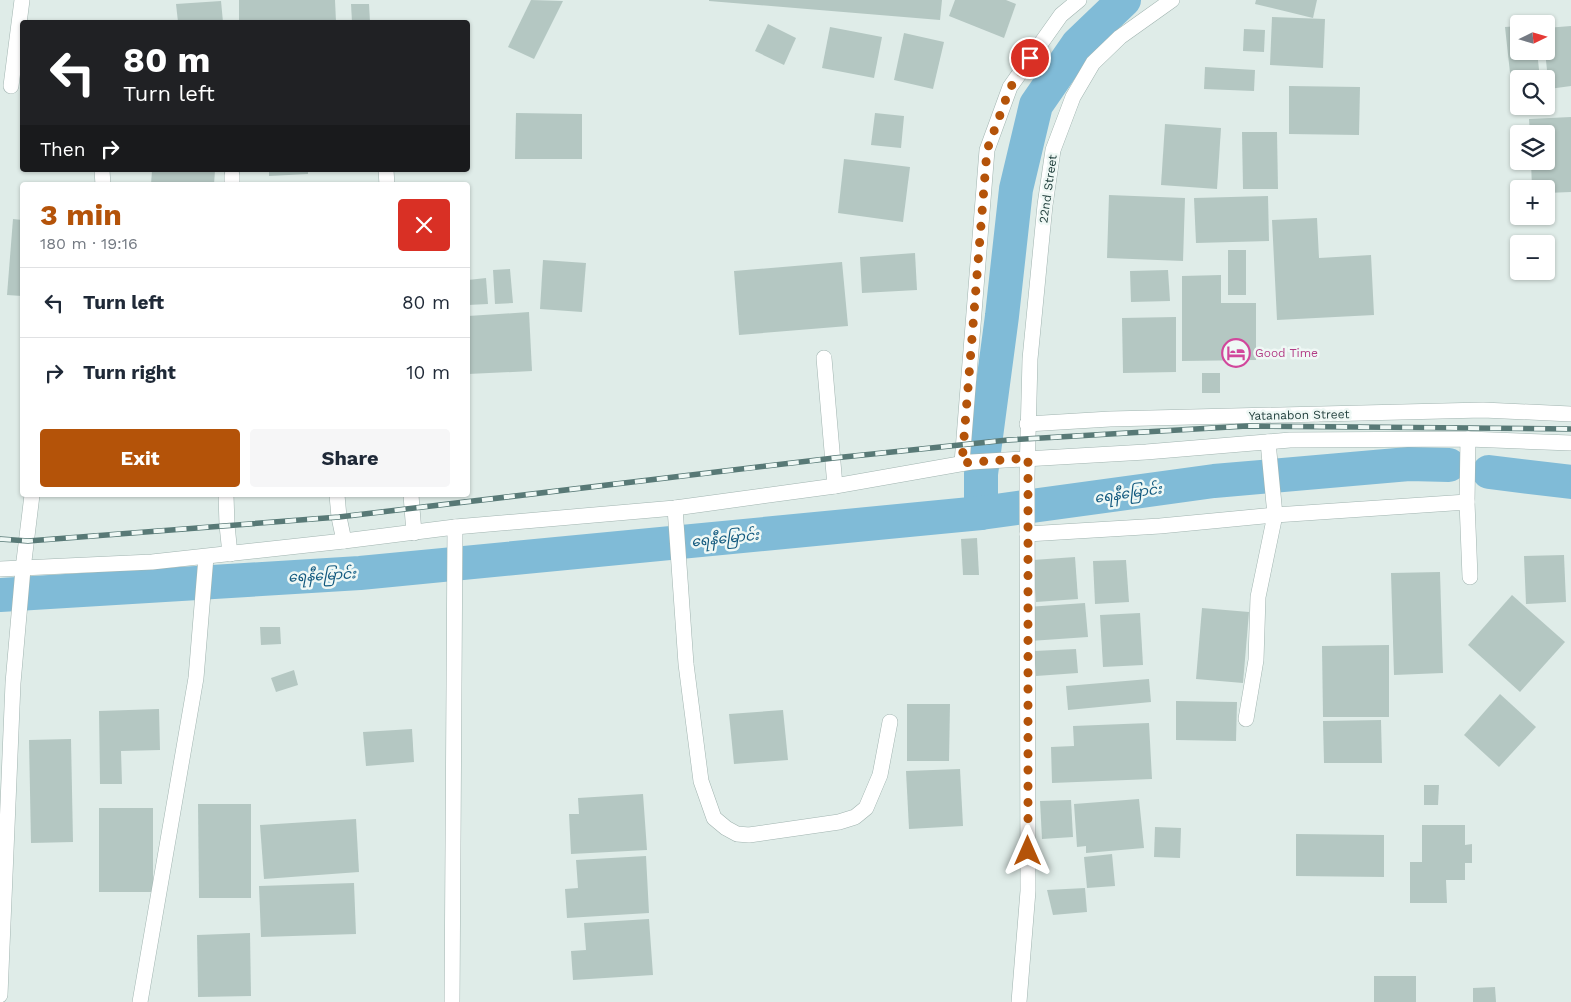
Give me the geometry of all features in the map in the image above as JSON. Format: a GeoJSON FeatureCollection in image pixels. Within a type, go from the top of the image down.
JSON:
{"type":"FeatureCollection","features":[{"type":"Feature","properties":{"kind":"street"},"geometry":{"type":"LineString","coordinates":[[11,86],[22,0]]}},
{"type":"Feature","properties":{"kind":"street"},"geometry":{"type":"LineString","coordinates":[[967,462],[987,150],[1010,88],[1061,15],[1079,0]]}},
{"type":"Feature","properties":{"kind":"street","name":"22nd Street"},"geometry":{"type":"LineString","coordinates":[[1019,1002],[1028,891],[1027,424],[1031,349],[1045,205],[1053,150],[1072,97],[1093,63],[1120,37],[1172,0]]}},
{"type":"Feature","properties":{"kind":"street"},"geometry":{"type":"LineString","coordinates":[[824,358],[835,486]]}},
{"type":"Feature","properties":{"kind":"street","name":"Yatanabon Street"},"geometry":{"type":"LineString","coordinates":[[1027,424],[1110,419],[1483,410],[1571,414]]}},
{"type":"Feature","properties":{"kind":"street"},"geometry":{"type":"LineString","coordinates":[[0,569],[152,562],[455,527],[675,508],[835,486],[967,462],[1146,452],[1290,440],[1467,445],[1571,443]]}},
{"type":"Feature","properties":{"kind":"street"},"geometry":{"type":"LineString","coordinates":[[1246,719],[1256,660],[1258,597],[1275,515],[1268,442]]}},
{"type":"Feature","properties":{"kind":"street"},"geometry":{"type":"LineString","coordinates":[[1467,445],[1466,486],[1470,577]]}},
{"type":"Feature","properties":{"kind":"street"},"geometry":{"type":"LineString","coordinates":[[0,995],[13,683],[32,497]]}},
{"type":"Feature","properties":{"kind":"street"},"geometry":{"type":"LineString","coordinates":[[226,497],[230,554]]}},
{"type":"Feature","properties":{"kind":"street"},"geometry":{"type":"LineString","coordinates":[[337,497],[344,541]]}},
{"type":"Feature","properties":{"kind":"street"},"geometry":{"type":"LineString","coordinates":[[411,497],[414,532]]}},
{"type":"Feature","properties":{"kind":"street"},"geometry":{"type":"LineString","coordinates":[[1027,527],[1160,526],[1275,515],[1467,502]]}},
{"type":"Feature","properties":{"kind":"street"},"geometry":{"type":"LineString","coordinates":[[675,508],[686,664],[701,781],[714,818],[736,834],[749,835],[839,822],[855,817],[866,808],[880,775],[890,722]]}},
{"type":"Feature","properties":{"kind":"street"},"geometry":{"type":"LineString","coordinates":[[452,1002],[455,527]]}},
{"type":"Feature","properties":{"kind":"street"},"geometry":{"type":"LineString","coordinates":[[140,1002],[196,678],[206,557]]}},
{"type":"Feature","properties":{"kind":"building"},"geometry":{"type":"Polygon","coordinates":[[[239,0],[335,0],[336,20],[239,20],[239,0]]]}},
{"type":"Feature","properties":{"kind":"building"},"geometry":{"type":"Polygon","coordinates":[[[531,0],[563,1],[534,59],[508,47],[531,0]]]}},
{"type":"Feature","properties":{"kind":"building"},"geometry":{"type":"Polygon","coordinates":[[[709,0],[942,0],[940,20],[709,0]]]}},
{"type":"Feature","properties":{"kind":"building"},"geometry":{"type":"Polygon","coordinates":[[[955,0],[1006,0],[1016,4],[1004,38],[949,16],[955,0]]]}},
{"type":"Feature","properties":{"kind":"building"},"geometry":{"type":"Polygon","coordinates":[[[1256,0],[1317,0],[1313,18],[1255,4],[1256,0]]]}},
{"type":"Feature","properties":{"kind":"building"},"geometry":{"type":"Polygon","coordinates":[[[221,1],[223,20],[178,20],[176,4],[221,1]]]}},
{"type":"Feature","properties":{"kind":"building"},"geometry":{"type":"Polygon","coordinates":[[[351,4],[369,4],[370,20],[352,20],[351,4]]]}},
{"type":"Feature","properties":{"kind":"building"},"geometry":{"type":"Polygon","coordinates":[[[1272,17],[1325,19],[1323,68],[1270,65],[1272,17]]]}},
{"type":"Feature","properties":{"kind":"building"},"geometry":{"type":"Polygon","coordinates":[[[768,24],[796,38],[784,65],[755,51],[768,24]]]}},
{"type":"Feature","properties":{"kind":"building"},"geometry":{"type":"Polygon","coordinates":[[[1571,26],[1571,86],[1555,88],[1555,70],[1547,70],[1546,60],[1555,60],[1555,27],[1571,26]]]}},
{"type":"Feature","properties":{"kind":"building"},"geometry":{"type":"Polygon","coordinates":[[[830,27],[882,37],[874,78],[822,68],[830,27]]]}},
{"type":"Feature","properties":{"kind":"building"},"geometry":{"type":"Polygon","coordinates":[[[1505,27],[1510,27],[1510,60],[1538,60],[1539,70],[1510,70],[1510,73],[1505,27]]]}},
{"type":"Feature","properties":{"kind":"building"},"geometry":{"type":"Polygon","coordinates":[[[1244,29],[1265,30],[1264,52],[1243,51],[1244,29]]]}},
{"type":"Feature","properties":{"kind":"building"},"geometry":{"type":"Polygon","coordinates":[[[904,33],[944,42],[933,89],[894,80],[904,33]]]}},
{"type":"Feature","properties":{"kind":"building"},"geometry":{"type":"Polygon","coordinates":[[[1205,67],[1255,70],[1254,91],[1204,89],[1205,67]]]}},
{"type":"Feature","properties":{"kind":"building"},"geometry":{"type":"Polygon","coordinates":[[[1289,86],[1360,87],[1359,135],[1289,134],[1289,86]]]}},
{"type":"Feature","properties":{"kind":"building"},"geometry":{"type":"Polygon","coordinates":[[[516,113],[582,114],[582,159],[515,159],[516,113]]]}},
{"type":"Feature","properties":{"kind":"building"},"geometry":{"type":"Polygon","coordinates":[[[875,113],[904,116],[901,148],[871,145],[875,113]]]}},
{"type":"Feature","properties":{"kind":"building"},"geometry":{"type":"Polygon","coordinates":[[[1571,117],[1571,192],[1555,193],[1555,180],[1532,180],[1531,170],[1555,170],[1555,125],[1529,125],[1529,119],[1571,117]]]}},
{"type":"Feature","properties":{"kind":"building"},"geometry":{"type":"Polygon","coordinates":[[[1165,124],[1221,128],[1217,189],[1161,185],[1165,124]]]}},
{"type":"Feature","properties":{"kind":"building"},"geometry":{"type":"Polygon","coordinates":[[[1242,132],[1277,132],[1278,189],[1243,189],[1242,132]]]}},
{"type":"Feature","properties":{"kind":"building"},"geometry":{"type":"Polygon","coordinates":[[[844,159],[910,167],[903,222],[838,213],[844,159]]]}},
{"type":"Feature","properties":{"kind":"building"},"geometry":{"type":"Polygon","coordinates":[[[152,172],[215,172],[214,182],[151,182],[152,172]]]}},
{"type":"Feature","properties":{"kind":"building"},"geometry":{"type":"Polygon","coordinates":[[[269,172],[308,172],[308,174],[269,176],[269,172]]]}},
{"type":"Feature","properties":{"kind":"building"},"geometry":{"type":"Polygon","coordinates":[[[1109,195],[1185,198],[1183,261],[1107,258],[1109,195]]]}},
{"type":"Feature","properties":{"kind":"building"},"geometry":{"type":"Polygon","coordinates":[[[1268,196],[1269,241],[1196,243],[1194,198],[1268,196]]]}},
{"type":"Feature","properties":{"kind":"building"},"geometry":{"type":"Polygon","coordinates":[[[1317,218],[1319,258],[1371,255],[1374,315],[1277,320],[1272,220],[1317,218]]]}},
{"type":"Feature","properties":{"kind":"building"},"geometry":{"type":"Polygon","coordinates":[[[13,219],[20,220],[20,296],[7,295],[13,219]]]}},
{"type":"Feature","properties":{"kind":"building"},"geometry":{"type":"Polygon","coordinates":[[[1228,250],[1246,250],[1246,295],[1228,295],[1228,250]]]}},
{"type":"Feature","properties":{"kind":"building"},"geometry":{"type":"Polygon","coordinates":[[[915,253],[917,290],[862,293],[860,257],[915,253]]]}},
{"type":"Feature","properties":{"kind":"building"},"geometry":{"type":"Polygon","coordinates":[[[543,260],[586,263],[582,312],[540,309],[543,260]]]}},
{"type":"Feature","properties":{"kind":"building"},"geometry":{"type":"Polygon","coordinates":[[[842,262],[848,326],[739,335],[734,271],[842,262]]]}},
{"type":"Feature","properties":{"kind":"building"},"geometry":{"type":"Polygon","coordinates":[[[510,269],[513,303],[495,304],[493,270],[510,269]]]}},
{"type":"Feature","properties":{"kind":"building"},"geometry":{"type":"Polygon","coordinates":[[[1168,270],[1170,301],[1131,302],[1130,271],[1168,270]]]}},
{"type":"Feature","properties":{"kind":"building"},"geometry":{"type":"Polygon","coordinates":[[[1221,275],[1221,303],[1256,303],[1256,360],[1182,361],[1182,276],[1221,275]]]}},
{"type":"Feature","properties":{"kind":"building"},"geometry":{"type":"Polygon","coordinates":[[[486,278],[488,304],[470,305],[470,280],[486,278]]]}},
{"type":"Feature","properties":{"kind":"building"},"geometry":{"type":"Polygon","coordinates":[[[529,312],[532,371],[470,374],[470,316],[529,312]]]}},
{"type":"Feature","properties":{"kind":"building"},"geometry":{"type":"Polygon","coordinates":[[[1176,317],[1176,372],[1123,373],[1122,318],[1176,317]]]}},
{"type":"Feature","properties":{"kind":"building"},"geometry":{"type":"Polygon","coordinates":[[[1202,373],[1220,373],[1220,393],[1202,393],[1202,373]]]}},
{"type":"Feature","properties":{"kind":"building"},"geometry":{"type":"Polygon","coordinates":[[[977,538],[979,575],[963,575],[961,539],[977,538]]]}},
{"type":"Feature","properties":{"kind":"building"},"geometry":{"type":"Polygon","coordinates":[[[1564,555],[1566,602],[1526,604],[1524,556],[1564,555]]]}},
{"type":"Feature","properties":{"kind":"building"},"geometry":{"type":"Polygon","coordinates":[[[1075,557],[1078,599],[1036,602],[1033,560],[1075,557]]]}},
{"type":"Feature","properties":{"kind":"building"},"geometry":{"type":"Polygon","coordinates":[[[1126,560],[1129,602],[1095,604],[1093,561],[1126,560]]]}},
{"type":"Feature","properties":{"kind":"building"},"geometry":{"type":"Polygon","coordinates":[[[1440,572],[1443,673],[1394,675],[1391,573],[1440,572]]]}},
{"type":"Feature","properties":{"kind":"building"},"geometry":{"type":"Polygon","coordinates":[[[1512,595],[1565,642],[1520,692],[1468,645],[1512,595]]]}},
{"type":"Feature","properties":{"kind":"building"},"geometry":{"type":"Polygon","coordinates":[[[1085,603],[1088,637],[1030,641],[1027,607],[1085,603]]]}},
{"type":"Feature","properties":{"kind":"building"},"geometry":{"type":"Polygon","coordinates":[[[1202,608],[1249,612],[1243,683],[1196,679],[1202,608]]]}},
{"type":"Feature","properties":{"kind":"building"},"geometry":{"type":"Polygon","coordinates":[[[1140,613],[1143,665],[1103,667],[1100,615],[1140,613]]]}},
{"type":"Feature","properties":{"kind":"building"},"geometry":{"type":"Polygon","coordinates":[[[260,627],[280,627],[281,644],[261,645],[260,627]]]}},
{"type":"Feature","properties":{"kind":"building"},"geometry":{"type":"Polygon","coordinates":[[[1389,645],[1389,717],[1323,717],[1322,646],[1389,645]]]}},
{"type":"Feature","properties":{"kind":"building"},"geometry":{"type":"Polygon","coordinates":[[[1076,649],[1078,673],[1036,676],[1034,651],[1076,649]]]}},
{"type":"Feature","properties":{"kind":"building"},"geometry":{"type":"Polygon","coordinates":[[[294,670],[298,685],[276,692],[271,678],[294,670]]]}},
{"type":"Feature","properties":{"kind":"building"},"geometry":{"type":"Polygon","coordinates":[[[1149,679],[1151,702],[1068,710],[1066,686],[1149,679]]]}},
{"type":"Feature","properties":{"kind":"building"},"geometry":{"type":"Polygon","coordinates":[[[1500,694],[1536,727],[1499,767],[1464,735],[1500,694]]]}},
{"type":"Feature","properties":{"kind":"building"},"geometry":{"type":"Polygon","coordinates":[[[1176,701],[1237,702],[1236,741],[1176,740],[1176,701]]]}},
{"type":"Feature","properties":{"kind":"building"},"geometry":{"type":"Polygon","coordinates":[[[907,704],[950,704],[949,761],[907,761],[907,704]]]}},
{"type":"Feature","properties":{"kind":"building"},"geometry":{"type":"Polygon","coordinates":[[[159,709],[160,750],[121,751],[122,784],[100,784],[99,711],[159,709]]]}},
{"type":"Feature","properties":{"kind":"building"},"geometry":{"type":"Polygon","coordinates":[[[783,710],[788,760],[734,764],[729,714],[783,710]]]}},
{"type":"Feature","properties":{"kind":"building"},"geometry":{"type":"Polygon","coordinates":[[[1381,720],[1382,763],[1324,763],[1323,721],[1381,720]]]}},
{"type":"Feature","properties":{"kind":"building"},"geometry":{"type":"Polygon","coordinates":[[[1149,723],[1152,779],[1052,783],[1051,747],[1074,746],[1073,726],[1149,723]]]}},
{"type":"Feature","properties":{"kind":"building"},"geometry":{"type":"Polygon","coordinates":[[[412,729],[414,762],[366,766],[363,732],[412,729]]]}},
{"type":"Feature","properties":{"kind":"building"},"geometry":{"type":"Polygon","coordinates":[[[71,739],[73,842],[31,843],[29,740],[71,739]]]}},
{"type":"Feature","properties":{"kind":"building"},"geometry":{"type":"Polygon","coordinates":[[[960,769],[963,826],[909,829],[906,771],[960,769]]]}},
{"type":"Feature","properties":{"kind":"building"},"geometry":{"type":"Polygon","coordinates":[[[1424,785],[1439,785],[1438,805],[1424,805],[1424,785]]]}},
{"type":"Feature","properties":{"kind":"building"},"geometry":{"type":"Polygon","coordinates":[[[643,794],[647,850],[571,854],[569,814],[579,814],[578,798],[643,794]]]}},
{"type":"Feature","properties":{"kind":"building"},"geometry":{"type":"Polygon","coordinates":[[[1139,799],[1144,848],[1086,853],[1086,846],[1077,847],[1074,804],[1139,799]]]}},
{"type":"Feature","properties":{"kind":"building"},"geometry":{"type":"Polygon","coordinates":[[[1071,800],[1073,837],[1042,839],[1040,801],[1071,800]]]}},
{"type":"Feature","properties":{"kind":"building"},"geometry":{"type":"Polygon","coordinates":[[[198,804],[251,804],[251,898],[199,898],[198,804]]]}},
{"type":"Feature","properties":{"kind":"building"},"geometry":{"type":"Polygon","coordinates":[[[99,808],[153,808],[153,892],[99,892],[99,808]]]}},
{"type":"Feature","properties":{"kind":"building"},"geometry":{"type":"Polygon","coordinates":[[[356,819],[359,872],[264,879],[260,825],[356,819]]]}},
{"type":"Feature","properties":{"kind":"building"},"geometry":{"type":"Polygon","coordinates":[[[1422,825],[1465,825],[1465,845],[1472,844],[1472,863],[1465,863],[1465,880],[1446,880],[1447,903],[1410,903],[1410,862],[1422,862],[1422,825]]]}},
{"type":"Feature","properties":{"kind":"building"},"geometry":{"type":"Polygon","coordinates":[[[1155,827],[1181,828],[1180,858],[1154,857],[1155,827]]]}},
{"type":"Feature","properties":{"kind":"building"},"geometry":{"type":"Polygon","coordinates":[[[1296,834],[1384,835],[1384,877],[1296,876],[1296,834]]]}},
{"type":"Feature","properties":{"kind":"building"},"geometry":{"type":"Polygon","coordinates":[[[1112,854],[1115,886],[1087,888],[1084,857],[1112,854]]]}},
{"type":"Feature","properties":{"kind":"building"},"geometry":{"type":"Polygon","coordinates":[[[646,856],[649,913],[567,918],[565,889],[578,888],[576,860],[646,856]]]}},
{"type":"Feature","properties":{"kind":"building"},"geometry":{"type":"Polygon","coordinates":[[[354,883],[356,934],[261,937],[259,886],[354,883]]]}},
{"type":"Feature","properties":{"kind":"building"},"geometry":{"type":"Polygon","coordinates":[[[1085,888],[1087,912],[1053,915],[1047,890],[1085,888]]]}},
{"type":"Feature","properties":{"kind":"building"},"geometry":{"type":"Polygon","coordinates":[[[649,919],[653,975],[573,980],[571,951],[586,950],[584,923],[649,919]]]}},
{"type":"Feature","properties":{"kind":"building"},"geometry":{"type":"Polygon","coordinates":[[[250,933],[251,996],[198,997],[197,935],[250,933]]]}},
{"type":"Feature","properties":{"kind":"building"},"geometry":{"type":"Polygon","coordinates":[[[1374,976],[1416,976],[1416,1002],[1374,1002],[1374,976]]]}},
{"type":"Feature","properties":{"kind":"building"},"geometry":{"type":"Polygon","coordinates":[[[1495,987],[1496,1002],[1473,1002],[1473,988],[1495,987]]]}},
{"type":"Feature","properties":{"kind":"waterway"},"geometry":{"type":"LineString","coordinates":[[981,513],[981,474],[1002,316],[1016,189],[1036,105],[1078,44],[1124,0]]}},
{"type":"Feature","properties":{"kind":"waterway","name":"ရေနီမြောင်း"},"geometry":{"type":"LineString","coordinates":[[0,595],[360,573],[981,513],[1214,481],[1409,464],[1449,465]]}},
{"type":"Feature","properties":{"kind":"waterway","name":"ရေနီမြောင်း"},"geometry":{"type":"LineString","coordinates":[[1489,472],[1571,482]]}},
{"type":"Feature","properties":{"kind":"railway"},"geometry":{"type":"LineString","coordinates":[[0,539],[28,541],[339,517],[834,458],[1008,440],[1247,426],[1571,429]]}},
{"type":"Feature","properties":{"kind":"place","name":"Good Time"},"geometry":{"type":"Point","coordinates":[1236,353]}},
{"type":"Feature","properties":{"kind":"route"},"geometry":{"type":"LineString","coordinates":[[1028,851],[1028,458],[962,463],[987,150],[1010,88],[1030,58]]}}]}
